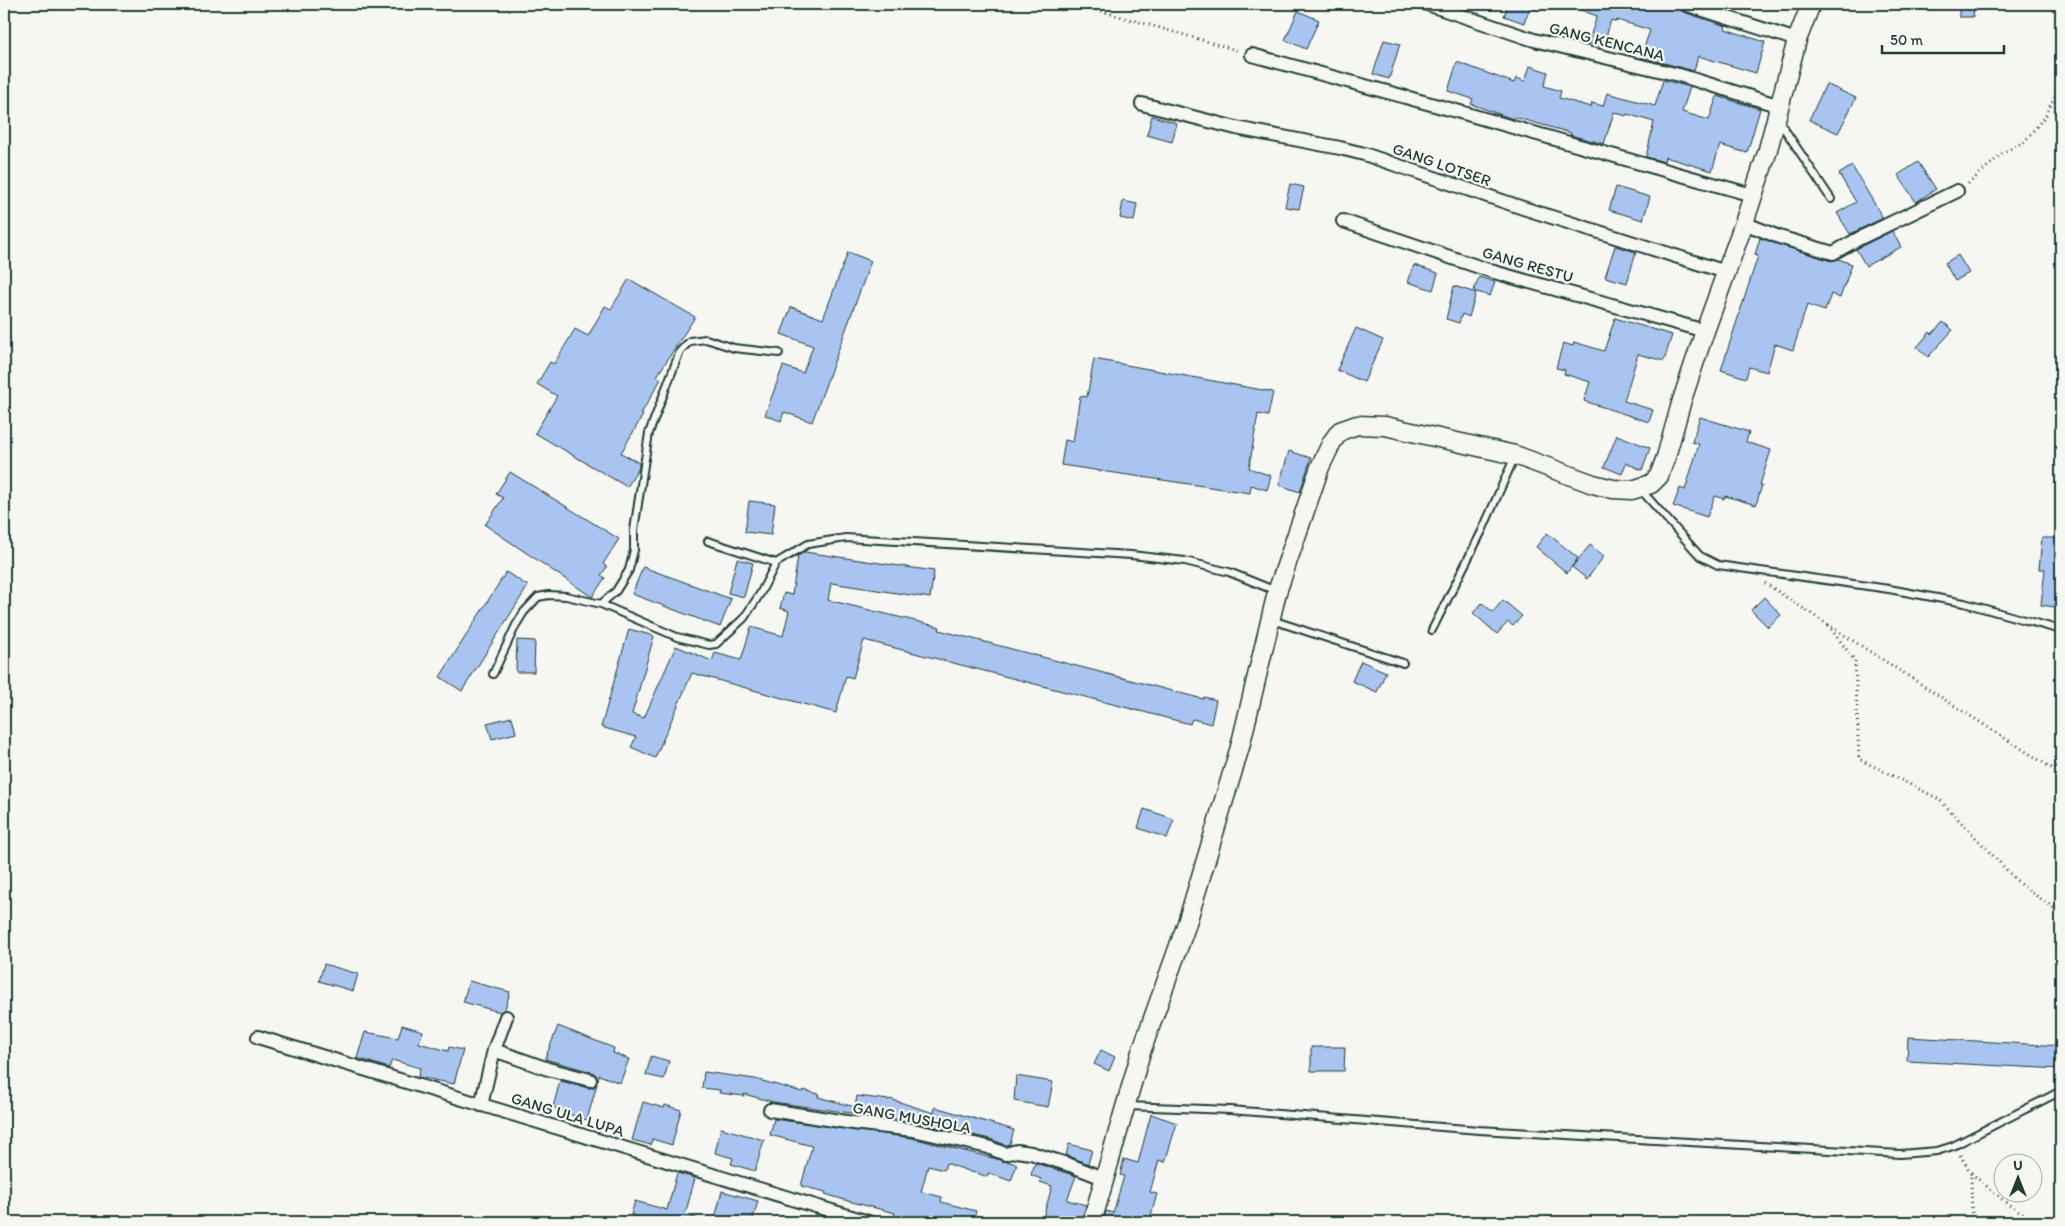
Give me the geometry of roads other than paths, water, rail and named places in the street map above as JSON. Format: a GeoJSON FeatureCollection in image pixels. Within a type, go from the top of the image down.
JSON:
{"type":"FeatureCollection","features":[{"type":"Feature","properties":{"kind":"main road"},"geometry":{"type":"LineString","coordinates":[[1092,1222],[1103,1178],[1141,1052],[1186,926],[1240,747],[1277,592],[1320,467],[1332,442],[1340,431],[1357,425],[1385,426],[1515,455],[1593,484],[1613,489],[1632,490],[1651,484],[1659,476],[1705,331],[1744,223],[1778,112],[1797,40],[1811,4]]}},
{"type":"Feature","properties":{"kind":"street","name":"GANG KENCANA"},"geometry":{"type":"LineString","coordinates":[[1427,4],[1534,40],[1679,75],[1778,112]]}},
{"type":"Feature","properties":{"kind":"street"},"geometry":{"type":"LineString","coordinates":[[1685,4],[1797,40]]}},
{"type":"Feature","properties":{"kind":"street"},"geometry":{"type":"LineString","coordinates":[[1252,55],[1752,195]]}},
{"type":"Feature","properties":{"kind":"street","name":"GANG LOTSER"},"geometry":{"type":"LineString","coordinates":[[1142,104],[1236,128],[1364,154],[1523,208],[1726,272]]}},
{"type":"Feature","properties":{"kind":"street"},"geometry":{"type":"LineString","coordinates":[[1744,223],[1779,237],[1834,253],[1860,238],[1957,191]]}},
{"type":"Feature","properties":{"kind":"street","name":"GANG RESTU"},"geometry":{"type":"LineString","coordinates":[[1343,221],[1494,272],[1705,331]]}},
{"type":"Feature","properties":{"kind":"street"},"geometry":{"type":"LineString","coordinates":[[481,1105],[494,1050],[506,1016]]}},
{"type":"Feature","properties":{"kind":"street","name":"GANG ULA LUPA"},"geometry":{"type":"LineString","coordinates":[[258,1037],[868,1222]]}},
{"type":"Feature","properties":{"kind":"street"},"geometry":{"type":"LineString","coordinates":[[494,1050],[548,1069],[590,1080]]}},
{"type":"Feature","properties":{"kind":"street","name":"GANG MUSHOLA"},"geometry":{"type":"LineString","coordinates":[[770,1110],[913,1130],[988,1147],[1005,1154],[1017,1151],[1031,1153],[1103,1178]]}},
{"type":"Feature","properties":{"kind":"lane"},"geometry":{"type":"LineString","coordinates":[[1778,112],[1831,199]]}},
{"type":"Feature","properties":{"kind":"lane"},"geometry":{"type":"LineString","coordinates":[[601,604],[616,591],[629,570],[634,550],[634,530],[649,433],[680,351],[690,341],[706,339],[734,348],[779,353]]}},
{"type":"Feature","properties":{"kind":"lane"},"geometry":{"type":"LineString","coordinates":[[1432,630],[1482,531],[1515,455]]}},
{"type":"Feature","properties":{"kind":"lane"},"geometry":{"type":"LineString","coordinates":[[1640,488],[1663,517],[1700,556],[1718,565],[1964,603],[2061,630]]}},
{"type":"Feature","properties":{"kind":"lane"},"geometry":{"type":"LineString","coordinates":[[493,674],[520,618],[538,597],[549,595],[566,596],[601,604],[677,638],[710,645],[716,644],[744,618],[760,594],[776,563],[808,544],[846,538],[1131,555],[1186,561],[1229,572],[1277,592]]}},
{"type":"Feature","properties":{"kind":"lane"},"geometry":{"type":"LineString","coordinates":[[708,541],[776,563]]}},
{"type":"Feature","properties":{"kind":"lane"},"geometry":{"type":"LineString","coordinates":[[1271,620],[1403,664]]}},
{"type":"Feature","properties":{"kind":"lane"},"geometry":{"type":"LineString","coordinates":[[1126,1106],[1230,1110],[1479,1130],[1876,1153],[1918,1153],[1953,1146],[2061,1091]]}}]}
